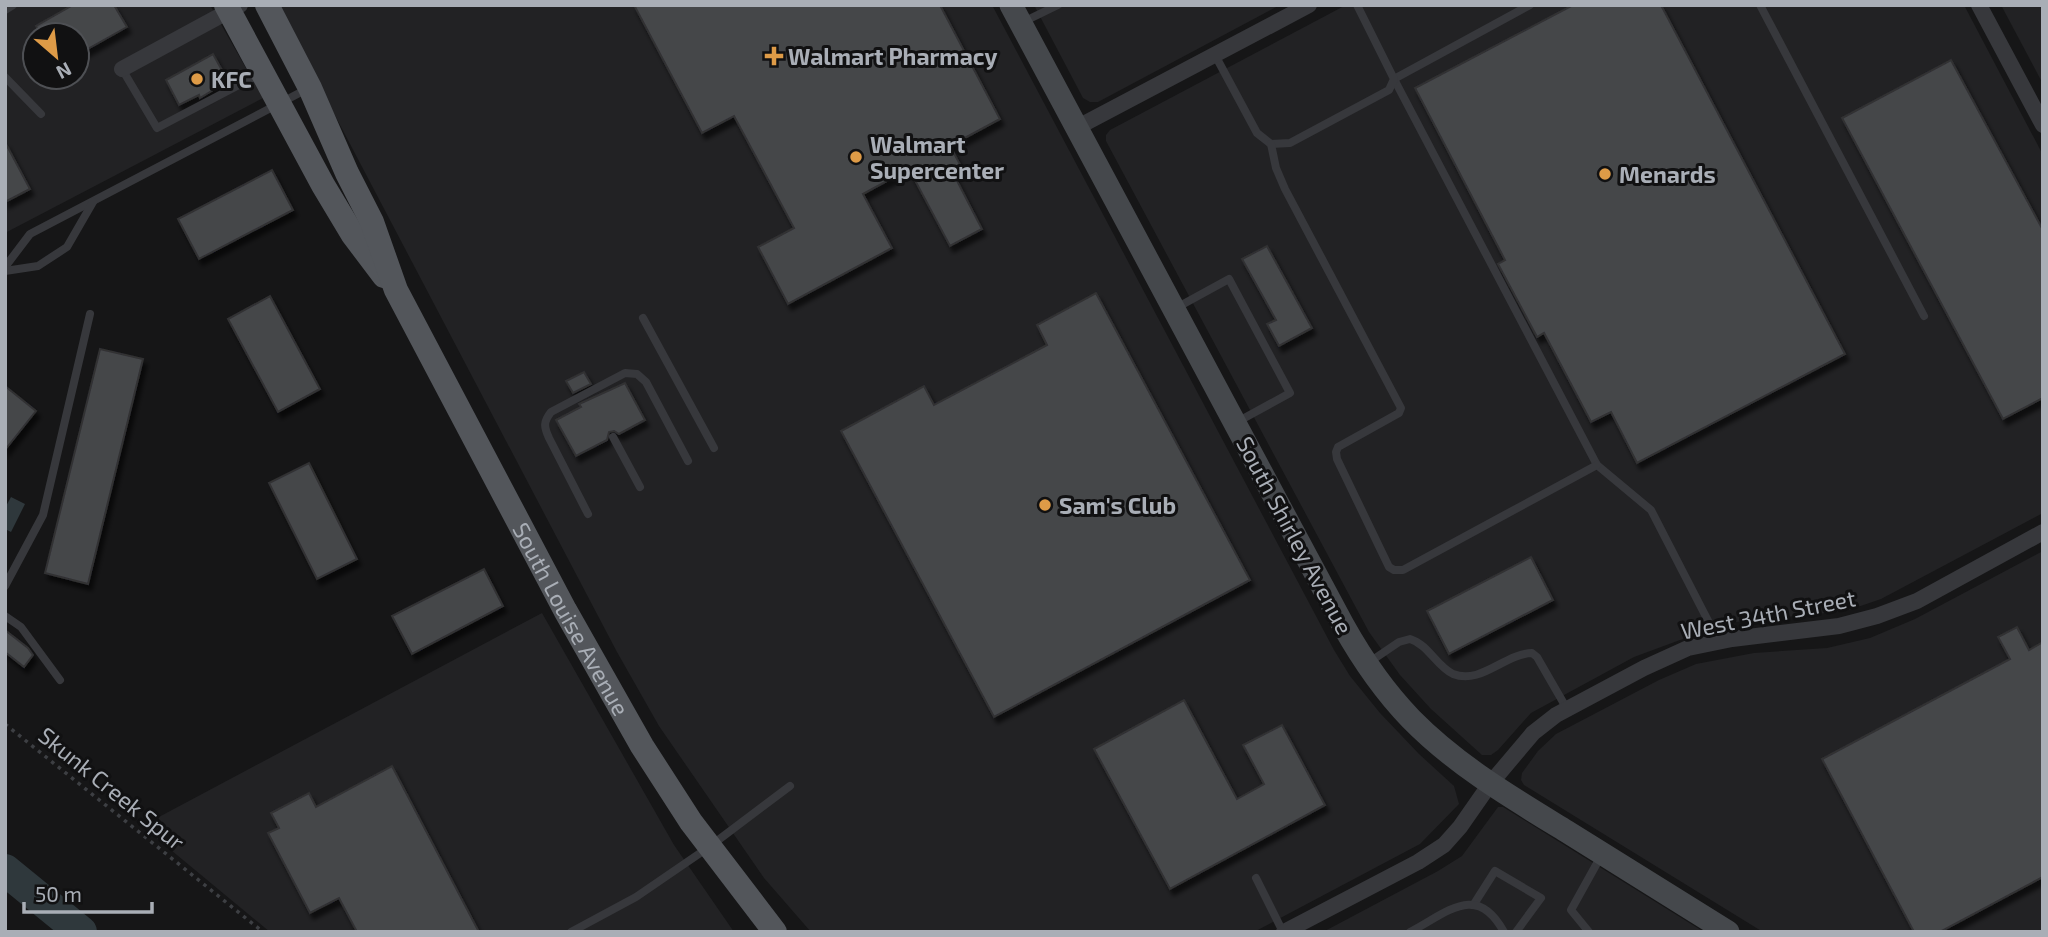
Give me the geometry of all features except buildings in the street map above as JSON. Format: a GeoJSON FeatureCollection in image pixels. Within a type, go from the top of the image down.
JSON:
{"type":"FeatureCollection","features":[{"type":"Feature","properties":{"kind":"main road","name":"South Louise Avenue"},"geometry":{"type":"LineString","coordinates":[[267,5],[310,88],[347,173],[372,222],[396,290],[612,694],[642,747],[709,847],[775,932]]}},
{"type":"Feature","properties":{"kind":"main road","name":"South Louise Avenue"},"geometry":{"type":"LineString","coordinates":[[232,7],[279,104],[353,235],[396,290]]}},
{"type":"Feature","properties":{"kind":"street"},"geometry":{"type":"LineString","coordinates":[[1076,128],[1309,5]]}},
{"type":"Feature","properties":{"kind":"street"},"geometry":{"type":"LineString","coordinates":[[122,69],[232,7]]}},
{"type":"Feature","properties":{"kind":"street"},"geometry":{"type":"LineString","coordinates":[[1984,7],[2043,125]]}},
{"type":"Feature","properties":{"kind":"street","name":"South Shirley Avenue"},"geometry":{"type":"LineString","coordinates":[[1016,14],[1366,664],[1412,720],[1490,785],[1728,932]]}},
{"type":"Feature","properties":{"kind":"street","name":"West 34th Street"},"geometry":{"type":"LineString","coordinates":[[1284,932],[1418,862],[1444,845],[1533,733],[1567,709],[1644,668],[1677,653],[1719,642],[1839,625],[1877,616],[1917,601],[2043,532]]}},
{"type":"Feature","properties":{"kind":"lane"},"geometry":{"type":"LineString","coordinates":[[5,9],[13,5]]}},
{"type":"Feature","properties":{"kind":"lane"},"geometry":{"type":"LineString","coordinates":[[1016,14],[1058,5]]}},
{"type":"Feature","properties":{"kind":"lane"},"geometry":{"type":"LineString","coordinates":[[1357,5],[1597,465],[1651,510],[1719,642]]}},
{"type":"Feature","properties":{"kind":"lane"},"geometry":{"type":"LineString","coordinates":[[1270,144],[1290,143],[1389,90],[1394,79],[1530,5]]}},
{"type":"Feature","properties":{"kind":"lane"},"geometry":{"type":"LineString","coordinates":[[1760,5],[1924,316]]}},
{"type":"Feature","properties":{"kind":"lane"},"geometry":{"type":"LineString","coordinates":[[1215,55],[1257,133],[1270,144],[1285,189],[1401,408],[1399,413],[1338,447],[1336,452],[1389,566],[1394,570],[1402,570],[1597,465]]}},
{"type":"Feature","properties":{"kind":"lane"},"geometry":{"type":"LineString","coordinates":[[122,69],[157,128],[263,72]]}},
{"type":"Feature","properties":{"kind":"lane"},"geometry":{"type":"LineString","coordinates":[[5,77],[41,114]]}},
{"type":"Feature","properties":{"kind":"lane"},"geometry":{"type":"LineString","coordinates":[[5,269],[30,234],[310,88]]}},
{"type":"Feature","properties":{"kind":"lane"},"geometry":{"type":"LineString","coordinates":[[5,269],[38,266],[67,247],[93,202]]}},
{"type":"Feature","properties":{"kind":"lane"},"geometry":{"type":"LineString","coordinates":[[1173,309],[1229,279],[1290,393],[1234,423]]}},
{"type":"Feature","properties":{"kind":"lane"},"geometry":{"type":"LineString","coordinates":[[5,586],[43,514],[90,314]]}},
{"type":"Feature","properties":{"kind":"lane"},"geometry":{"type":"LineString","coordinates":[[643,318],[714,447]]}},
{"type":"Feature","properties":{"kind":"lane"},"geometry":{"type":"LineString","coordinates":[[588,514],[544,427],[545,419],[551,412],[591,397],[625,373],[638,374],[646,382],[688,461]]}},
{"type":"Feature","properties":{"kind":"lane"},"geometry":{"type":"LineString","coordinates":[[612,437],[640,487]]}},
{"type":"Feature","properties":{"kind":"lane"},"geometry":{"type":"LineString","coordinates":[[5,617],[21,627],[60,680]]}},
{"type":"Feature","properties":{"kind":"lane"},"geometry":{"type":"LineString","coordinates":[[1366,664],[1399,642],[1410,639],[1424,646],[1448,671],[1466,677],[1476,676],[1515,656],[1532,653],[1537,657],[1567,709]]}},
{"type":"Feature","properties":{"kind":"lane"},"geometry":{"type":"LineString","coordinates":[[570,932],[636,897],[709,847],[790,786]]}},
{"type":"Feature","properties":{"kind":"lane"},"geometry":{"type":"LineString","coordinates":[[1589,932],[1571,910],[1602,854]]}},
{"type":"Feature","properties":{"kind":"lane"},"geometry":{"type":"LineString","coordinates":[[1474,904],[1495,871],[1541,898],[1516,932]]}},
{"type":"Feature","properties":{"kind":"lane"},"geometry":{"type":"LineString","coordinates":[[1256,878],[1284,932]]}},
{"type":"Feature","properties":{"kind":"lane"},"geometry":{"type":"LineString","coordinates":[[1410,932],[1465,903],[1481,904],[1496,916],[1504,932]]}},
{"type":"Feature","properties":{"kind":"path","name":"Skunk Creek Spur"},"geometry":{"type":"LineString","coordinates":[[5,724],[263,932]]}},
{"type":"Feature","properties":{"kind":"shaded area"},"geometry":{"type":"Polygon","coordinates":[[[5,5],[210,5],[263,98],[5,233],[5,5]]]}},
{"type":"Feature","properties":{"kind":"shaded area"},"geometry":{"type":"Polygon","coordinates":[[[277,5],[992,5],[1334,650],[1350,676],[1380,713],[1454,786],[1459,804],[1420,844],[1254,932],[811,932],[764,878],[659,726],[617,652],[277,5]]]}},
{"type":"Feature","properties":{"kind":"shaded area"},"geometry":{"type":"Polygon","coordinates":[[[1034,5],[1280,5],[1098,102],[1090,102],[1083,98],[1034,5]]]}},
{"type":"Feature","properties":{"kind":"shaded area"},"geometry":{"type":"Polygon","coordinates":[[[1346,5],[1964,5],[2043,155],[2043,513],[1881,599],[1846,611],[1726,623],[1634,657],[1531,713],[1498,750],[1491,755],[1482,755],[1431,709],[1400,675],[1369,632],[1106,141],[1110,130],[1346,5]]]}},
{"type":"Feature","properties":{"kind":"shaded area"},"geometry":{"type":"Polygon","coordinates":[[[2001,5],[2043,5],[2043,84],[2001,5]]]}},
{"type":"Feature","properties":{"kind":"shaded area"},"geometry":{"type":"Polygon","coordinates":[[[11,497],[25,504],[11,532],[5,529],[5,508],[11,497]]]}},
{"type":"Feature","properties":{"kind":"shaded area"},"geometry":{"type":"Polygon","coordinates":[[[2043,551],[2043,932],[1763,932],[1524,785],[1521,780],[1522,773],[1538,751],[1556,734],[1659,680],[1696,664],[1754,653],[1827,648],[1870,638],[1915,619],[2043,551]]]}},
{"type":"Feature","properties":{"kind":"shaded area"},"geometry":{"type":"Polygon","coordinates":[[[542,613],[674,845],[734,932],[270,932],[142,826],[542,613]]]}},
{"type":"Feature","properties":{"kind":"shaded area"},"geometry":{"type":"Polygon","coordinates":[[[1498,807],[1503,807],[1704,932],[1323,932],[1462,856],[1498,807]]]}},
{"type":"Feature","properties":{"kind":"waterway"},"geometry":{"type":"LineString","coordinates":[[5,870],[81,932]]}},
{"type":"Feature","properties":{"kind":"place","name":"Walmart Pharmacy"},"geometry":{"type":"Point","coordinates":[774,56]}},
{"type":"Feature","properties":{"kind":"place","name":"KFC"},"geometry":{"type":"Point","coordinates":[197,79]}},
{"type":"Feature","properties":{"kind":"place","name":"Walmart Supercenter"},"geometry":{"type":"Point","coordinates":[856,157]}},
{"type":"Feature","properties":{"kind":"place","name":"Menards"},"geometry":{"type":"Point","coordinates":[1605,174]}},
{"type":"Feature","properties":{"kind":"place","name":"Sam's Club"},"geometry":{"type":"Point","coordinates":[1045,505]}}]}
